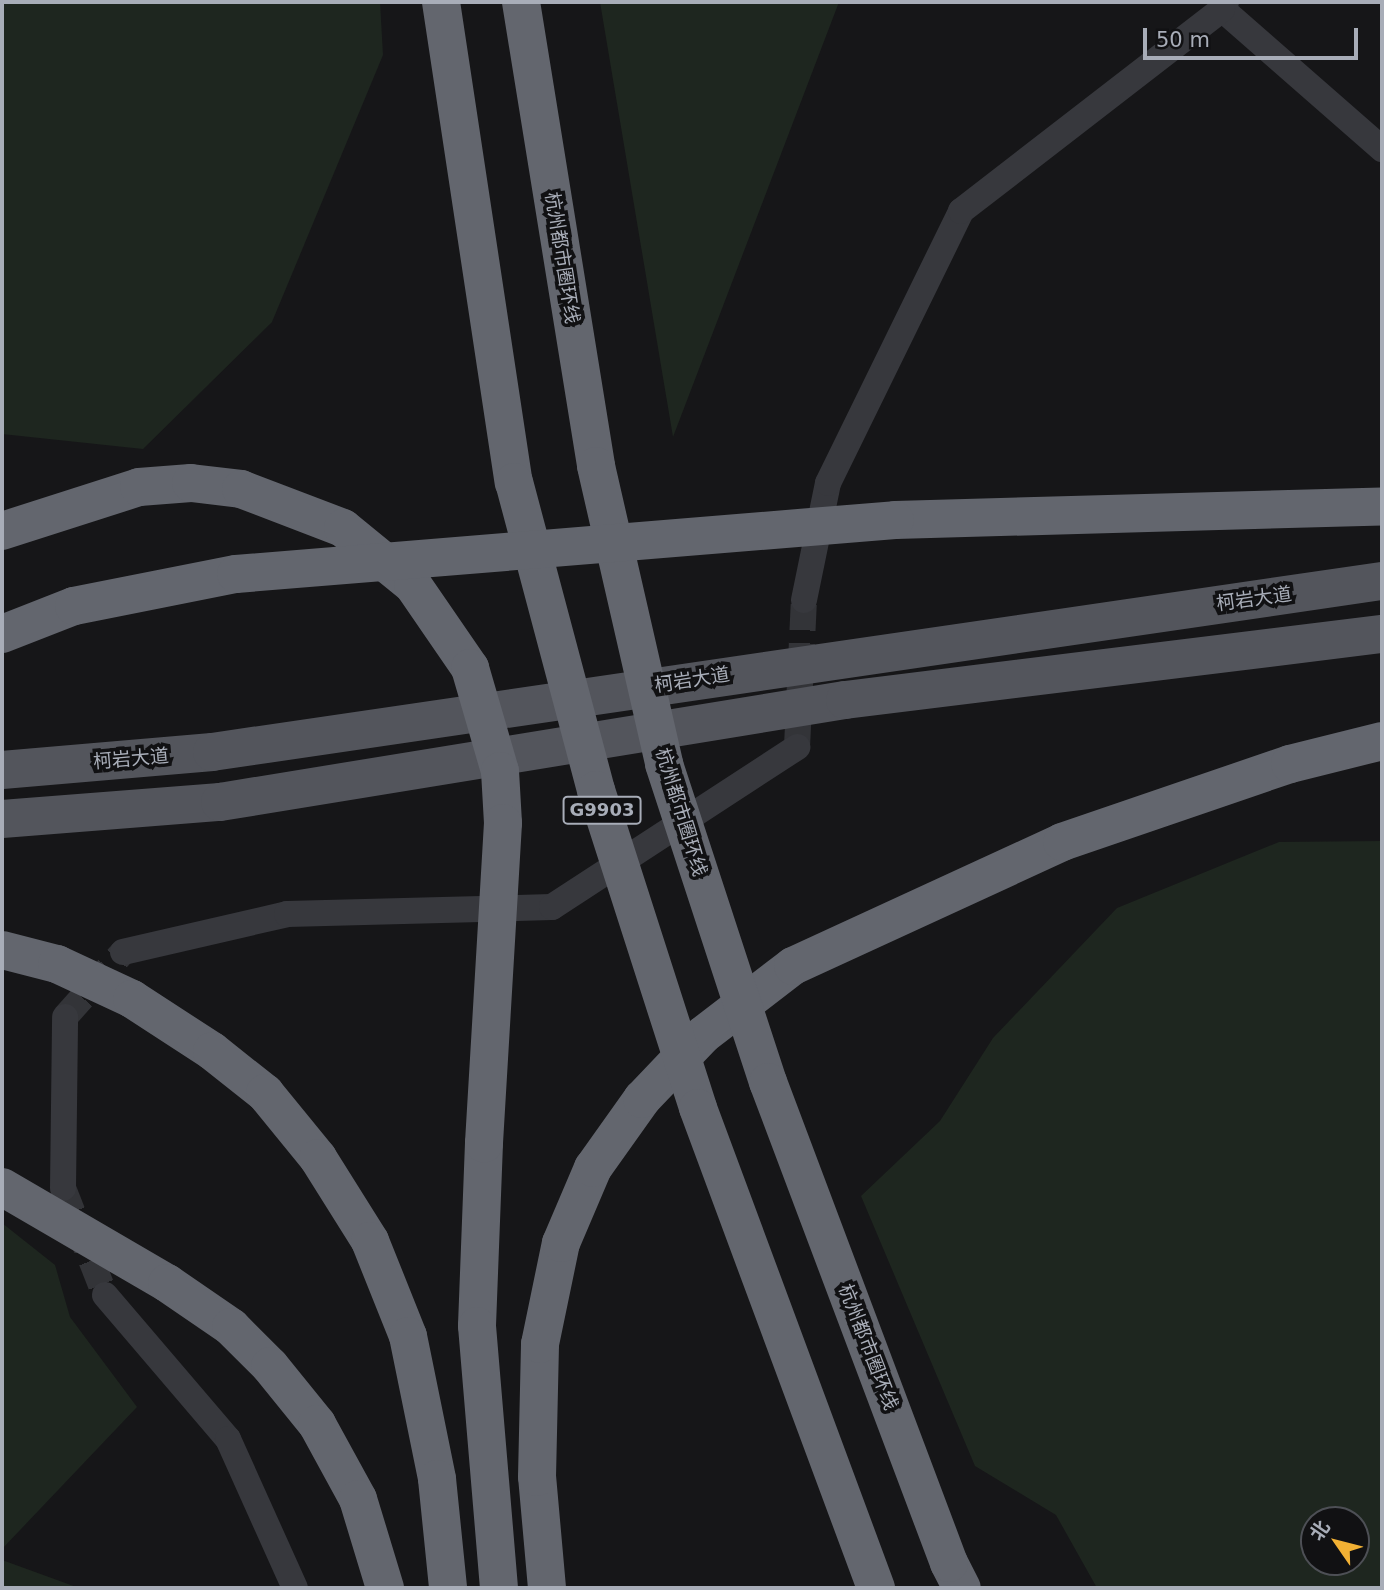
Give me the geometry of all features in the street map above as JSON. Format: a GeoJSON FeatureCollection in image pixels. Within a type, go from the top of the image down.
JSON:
{"type":"FeatureCollection","features":[{"type":"Feature","properties":{"kind":"highway","name":"G9903"},"geometry":{"type":"LineString","coordinates":[[440,2],[514,482],[596,790],[698,1108],[876,1588]]}},
{"type":"Feature","properties":{"kind":"highway","name":"杭州都市圈环线"},"geometry":{"type":"LineString","coordinates":[[521,2],[596,466],[664,764],[768,1082],[956,1576]]}},
{"type":"Feature","properties":{"kind":"highway"},"geometry":{"type":"LineString","coordinates":[[2,531],[139,487],[191,483],[241,489],[343,528],[413,585],[470,668],[500,771],[503,823],[484,1143],[477,1326],[499,1588]]}},
{"type":"Feature","properties":{"kind":"highway"},"geometry":{"type":"LineString","coordinates":[[2,634],[74,606],[236,574],[895,520],[1382,506]]}},
{"type":"Feature","properties":{"kind":"highway"},"geometry":{"type":"LineString","coordinates":[[547,1588],[537,1477],[540,1344],[561,1243],[593,1168],[642,1099],[703,1035],[793,966],[1038,853],[1290,764],[1382,741]]}},
{"type":"Feature","properties":{"kind":"highway"},"geometry":{"type":"LineString","coordinates":[[2,950],[57,964],[132,999],[212,1051],[265,1093],[318,1158],[369,1241],[408,1336],[437,1479],[448,1588]]}},
{"type":"Feature","properties":{"kind":"highway"},"geometry":{"type":"LineString","coordinates":[[2,1187],[167,1283],[231,1327],[270,1366],[317,1424],[358,1499],[385,1588]]}},
{"type":"Feature","properties":{"kind":"main road","name":"柯岩大道"},"geometry":{"type":"LineString","coordinates":[[2,770],[212,752],[1382,581]]}},
{"type":"Feature","properties":{"kind":"main road"},"geometry":{"type":"LineString","coordinates":[[2,819],[220,802],[845,700],[1382,634]]}},
{"type":"Feature","properties":{"kind":"street"},"geometry":{"type":"LineString","coordinates":[[804,600],[828,483],[961,211],[1224,6],[1382,149]]}},
{"type":"Feature","properties":{"kind":"street"},"geometry":{"type":"LineString","coordinates":[[123,952],[287,914],[552,907],[797,747]]}},
{"type":"Feature","properties":{"kind":"street"},"geometry":{"type":"LineString","coordinates":[[63,1188],[65,1017]]}},
{"type":"Feature","properties":{"kind":"street"},"geometry":{"type":"LineString","coordinates":[[105,1295],[228,1438],[295,1588]]}},
{"type":"Feature","properties":{"kind":"shaded area"},"geometry":{"type":"Polygon","coordinates":[[[2,2],[380,2],[383,55],[272,322],[143,449],[2,434],[2,2]]]}},
{"type":"Feature","properties":{"kind":"shaded area"},"geometry":{"type":"Polygon","coordinates":[[[600,2],[839,2],[673,437],[600,2]]]}},
{"type":"Feature","properties":{"kind":"shaded area"},"geometry":{"type":"Polygon","coordinates":[[[1382,841],[1382,1588],[1097,1588],[1056,1515],[975,1466],[861,1196],[940,1121],[993,1038],[1117,908],[1279,842],[1382,841]]]}},
{"type":"Feature","properties":{"kind":"shaded area"},"geometry":{"type":"Polygon","coordinates":[[[2,1223],[55,1265],[70,1317],[137,1407],[2,1549],[2,1223]]]}},
{"type":"Feature","properties":{"kind":"shaded area"},"geometry":{"type":"Polygon","coordinates":[[[2,1560],[79,1588],[2,1588],[2,1560]]]}},
{"type":"Feature","properties":{"kind":"tunnel"},"geometry":{"type":"LineString","coordinates":[[797,747],[804,600]]}},
{"type":"Feature","properties":{"kind":"tunnel"},"geometry":{"type":"LineString","coordinates":[[65,1017],[123,952]]}},
{"type":"Feature","properties":{"kind":"tunnel"},"geometry":{"type":"LineString","coordinates":[[63,1188],[105,1295]]}}]}
